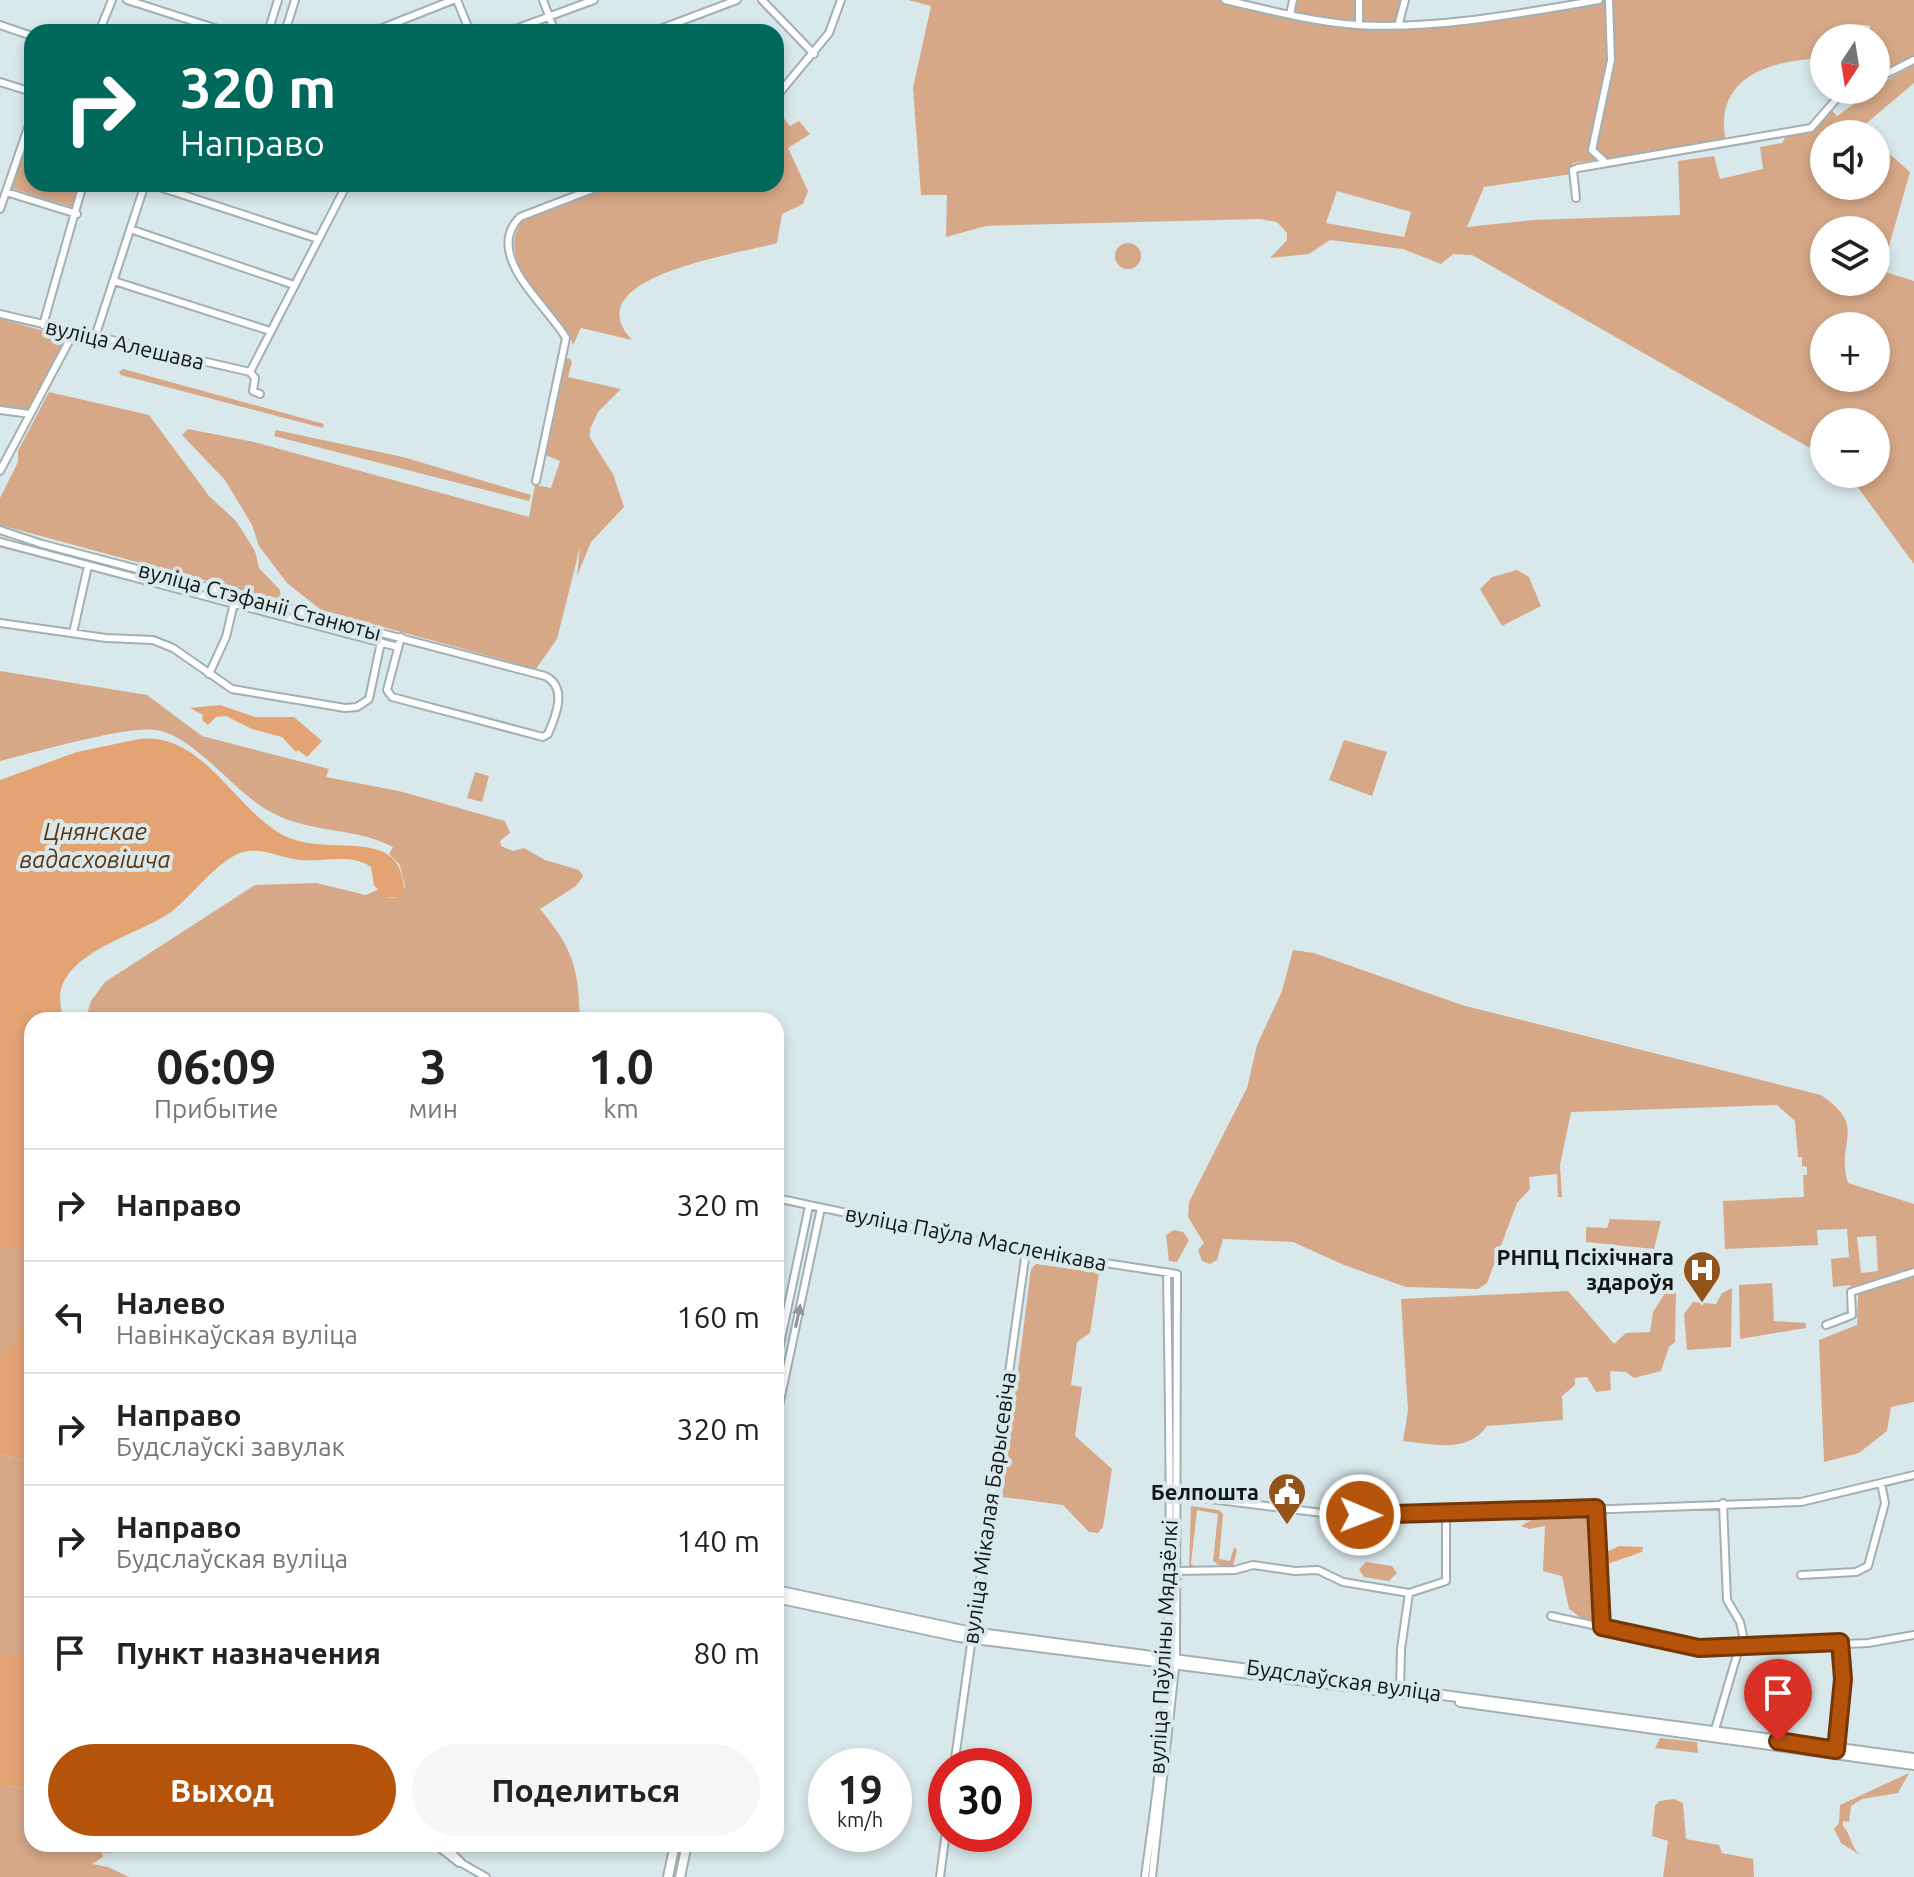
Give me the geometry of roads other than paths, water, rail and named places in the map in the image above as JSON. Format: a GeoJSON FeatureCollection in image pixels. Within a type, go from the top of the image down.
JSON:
{"type":"FeatureCollection","features":[{"type":"Feature","properties":{"kind":"main road","name":"Будслаўская вуліца"},"geometry":{"type":"LineString","coordinates":[[784,1592],[972,1635]]}},
{"type":"Feature","properties":{"kind":"main road","name":"Будслаўская вуліца"},"geometry":{"type":"LineString","coordinates":[[784,1600],[972,1635],[1914,1765]]}},
{"type":"Feature","properties":{"kind":"main road","name":"Будслаўская вуліца"},"geometry":{"type":"LineString","coordinates":[[1171,1662],[1400,1688],[1836,1750],[1914,1758]]}},
{"type":"Feature","properties":{"kind":"main road"},"geometry":{"type":"LineString","coordinates":[[668,1877],[673,1852]]}},
{"type":"Feature","properties":{"kind":"main road"},"geometry":{"type":"LineString","coordinates":[[680,1877],[685,1852]]}},
{"type":"Feature","properties":{"kind":"street"},"geometry":{"type":"LineString","coordinates":[[102,24],[112,0]]}},
{"type":"Feature","properties":{"kind":"street"},"geometry":{"type":"LineString","coordinates":[[127,0],[202,24]]}},
{"type":"Feature","properties":{"kind":"street"},"geometry":{"type":"LineString","coordinates":[[270,24],[278,0]]}},
{"type":"Feature","properties":{"kind":"street"},"geometry":{"type":"LineString","coordinates":[[288,24],[295,0]]}},
{"type":"Feature","properties":{"kind":"street"},"geometry":{"type":"LineString","coordinates":[[393,24],[455,0],[466,24]]}},
{"type":"Feature","properties":{"kind":"street"},"geometry":{"type":"LineString","coordinates":[[543,0],[552,24]]}},
{"type":"Feature","properties":{"kind":"street"},"geometry":{"type":"LineString","coordinates":[[530,24],[594,0]]}},
{"type":"Feature","properties":{"kind":"street"},"geometry":{"type":"LineString","coordinates":[[673,24],[737,0]]}},
{"type":"Feature","properties":{"kind":"street"},"geometry":{"type":"LineString","coordinates":[[762,0],[814,54]]}},
{"type":"Feature","properties":{"kind":"street"},"geometry":{"type":"LineString","coordinates":[[784,88],[829,33],[841,0]]}},
{"type":"Feature","properties":{"kind":"street"},"geometry":{"type":"LineString","coordinates":[[1225,0],[1290,15],[1359,25],[1539,10],[1599,0]]}},
{"type":"Feature","properties":{"kind":"street"},"geometry":{"type":"LineString","coordinates":[[1290,15],[1293,0]]}},
{"type":"Feature","properties":{"kind":"street"},"geometry":{"type":"LineString","coordinates":[[1359,0],[1359,25]]}},
{"type":"Feature","properties":{"kind":"street"},"geometry":{"type":"LineString","coordinates":[[1399,23],[1405,0]]}},
{"type":"Feature","properties":{"kind":"street"},"geometry":{"type":"LineString","coordinates":[[1539,10],[1541,0]]}},
{"type":"Feature","properties":{"kind":"street"},"geometry":{"type":"LineString","coordinates":[[1607,163],[1592,150],[1611,60],[1609,0]]}},
{"type":"Feature","properties":{"kind":"street"},"geometry":{"type":"LineString","coordinates":[[0,25],[24,33]]}},
{"type":"Feature","properties":{"kind":"street"},"geometry":{"type":"LineString","coordinates":[[1890,72],[1914,60]]}},
{"type":"Feature","properties":{"kind":"street"},"geometry":{"type":"LineString","coordinates":[[0,82],[24,90]]}},
{"type":"Feature","properties":{"kind":"street"},"geometry":{"type":"LineString","coordinates":[[1576,198],[1573,170],[1811,128],[1832,104]]}},
{"type":"Feature","properties":{"kind":"street"},"geometry":{"type":"LineString","coordinates":[[0,209],[24,139]]}},
{"type":"Feature","properties":{"kind":"street"},"geometry":{"type":"LineString","coordinates":[[6,192],[77,214]]}},
{"type":"Feature","properties":{"kind":"street"},"geometry":{"type":"LineString","coordinates":[[43,325],[81,192]]}},
{"type":"Feature","properties":{"kind":"street"},"geometry":{"type":"LineString","coordinates":[[95,337],[145,192]]}},
{"type":"Feature","properties":{"kind":"street"},"geometry":{"type":"LineString","coordinates":[[173,192],[318,239]]}},
{"type":"Feature","properties":{"kind":"street"},"geometry":{"type":"LineString","coordinates":[[260,394],[253,391],[255,378],[250,372],[343,192]]}},
{"type":"Feature","properties":{"kind":"street"},"geometry":{"type":"LineString","coordinates":[[536,481],[566,338],[514,266],[508,243],[520,217],[585,192]]}},
{"type":"Feature","properties":{"kind":"street"},"geometry":{"type":"LineString","coordinates":[[130,229],[294,285]]}},
{"type":"Feature","properties":{"kind":"street"},"geometry":{"type":"LineString","coordinates":[[114,281],[270,331]]}},
{"type":"Feature","properties":{"kind":"street","name":"вуліца Алешава"},"geometry":{"type":"LineString","coordinates":[[0,314],[250,372]]}},
{"type":"Feature","properties":{"kind":"street"},"geometry":{"type":"LineString","coordinates":[[0,471],[74,332]]}},
{"type":"Feature","properties":{"kind":"street"},"geometry":{"type":"LineString","coordinates":[[0,410],[30,414]]}},
{"type":"Feature","properties":{"kind":"street","name":"вуліца Стэфаніі Станюты"},"geometry":{"type":"LineString","coordinates":[[0,530],[401,637],[551,679],[559,696],[550,731],[543,737],[392,697],[387,690],[401,637]]}},
{"type":"Feature","properties":{"kind":"street"},"geometry":{"type":"LineString","coordinates":[[0,542],[398,647]]}},
{"type":"Feature","properties":{"kind":"street"},"geometry":{"type":"LineString","coordinates":[[73,633],[88,566]]}},
{"type":"Feature","properties":{"kind":"street"},"geometry":{"type":"LineString","coordinates":[[209,674],[226,637],[234,603]]}},
{"type":"Feature","properties":{"kind":"street"},"geometry":{"type":"LineString","coordinates":[[0,623],[153,640],[173,648],[209,674],[244,693],[357,707],[371,695],[381,642]]}},
{"type":"Feature","properties":{"kind":"street","name":"вуліца Паўла Масленікава"},"geometry":{"type":"LineString","coordinates":[[784,1200],[1026,1251],[1177,1274]]}},
{"type":"Feature","properties":{"kind":"street"},"geometry":{"type":"LineString","coordinates":[[784,1325],[809,1206]]}},
{"type":"Feature","properties":{"kind":"street"},"geometry":{"type":"LineString","coordinates":[[784,1382],[821,1208]]}},
{"type":"Feature","properties":{"kind":"street","name":"вуліца Мікалая Барысевіча"},"geometry":{"type":"LineString","coordinates":[[956,1748],[1026,1251]]}},
{"type":"Feature","properties":{"kind":"street","name":"вуліца Паўліны Мядзёлкі"},"geometry":{"type":"LineString","coordinates":[[1152,1877],[1177,1571],[1167,1272]]}},
{"type":"Feature","properties":{"kind":"street"},"geometry":{"type":"LineString","coordinates":[[1826,1325],[1852,1315],[1851,1292],[1914,1272]]}},
{"type":"Feature","properties":{"kind":"street","name":"вуліца Паўліны Мядзёлкі"},"geometry":{"type":"LineString","coordinates":[[1145,1877],[1171,1662],[1177,1274]]}},
{"type":"Feature","properties":{"kind":"street"},"geometry":{"type":"LineString","coordinates":[[1173,1494],[1331,1514],[1446,1515],[1801,1502],[1914,1475]]}},
{"type":"Feature","properties":{"kind":"street"},"geometry":{"type":"LineString","coordinates":[[1801,1575],[1856,1572],[1868,1566],[1885,1503],[1881,1483]]}},
{"type":"Feature","properties":{"kind":"street"},"geometry":{"type":"LineString","coordinates":[[1723,1503],[1727,1600],[1740,1622],[1744,1640],[1752,1647]]}},
{"type":"Feature","properties":{"kind":"street"},"geometry":{"type":"LineString","coordinates":[[1596,1508],[1602,1627]]}},
{"type":"Feature","properties":{"kind":"street"},"geometry":{"type":"LineString","coordinates":[[1177,1571],[1235,1570],[1253,1565],[1318,1570],[1343,1582],[1409,1593],[1446,1581],[1446,1515]]}},
{"type":"Feature","properties":{"kind":"street"},"geometry":{"type":"LineString","coordinates":[[1400,1688],[1401,1649],[1409,1593]]}},
{"type":"Feature","properties":{"kind":"street"},"geometry":{"type":"LineString","coordinates":[[1551,1616],[1699,1648],[1883,1641],[1914,1635]]}},
{"type":"Feature","properties":{"kind":"street"},"geometry":{"type":"LineString","coordinates":[[1714,1733],[1735,1656],[1744,1640]]}},
{"type":"Feature","properties":{"kind":"street"},"geometry":{"type":"LineString","coordinates":[[1836,1750],[1843,1679],[1840,1642]]}},
{"type":"Feature","properties":{"kind":"street"},"geometry":{"type":"LineString","coordinates":[[1726,1649],[1735,1656]]}},
{"type":"Feature","properties":{"kind":"street"},"geometry":{"type":"LineString","coordinates":[[446,1852],[486,1877]]}},
{"type":"Feature","properties":{"kind":"street"},"geometry":{"type":"LineString","coordinates":[[451,1852],[463,1864]]}},
{"type":"Feature","properties":{"kind":"street"},"geometry":{"type":"LineString","coordinates":[[940,1877],[943,1852]]}},
{"type":"Feature","properties":{"kind":"water"},"geometry":{"type":"Polygon","coordinates":[[[220,705],[255,717],[294,717],[322,741],[307,757],[298,750],[296,752],[282,737],[252,729],[226,716],[216,717],[208,725],[202,720],[203,715],[190,708],[220,705]]]}},
{"type":"Feature","properties":{"kind":"water","name":"Цнянскае вадасховішча"},"geometry":{"type":"Polygon","coordinates":[[[139,739],[162,740],[182,747],[218,776],[267,825],[285,836],[303,842],[377,849],[390,856],[400,869],[404,889],[398,897],[385,898],[374,885],[371,867],[355,860],[300,860],[263,852],[240,853],[222,864],[171,912],[94,952],[77,965],[65,980],[60,998],[63,1012],[24,1012],[24,1246],[0,1250],[0,780],[77,752],[139,739]]]}},
{"type":"Feature","properties":{"kind":"water"},"geometry":{"type":"Polygon","coordinates":[[[24,1323],[24,1460],[0,1454],[0,1355],[15,1343],[24,1323]]]}},
{"type":"Feature","properties":{"kind":"water"},"geometry":{"type":"Polygon","coordinates":[[[1619,1546],[1643,1547],[1642,1552],[1607,1564],[1603,1554],[1619,1546]]]}},
{"type":"Feature","properties":{"kind":"water"},"geometry":{"type":"Polygon","coordinates":[[[0,1656],[24,1656],[24,1789],[0,1785],[0,1656]]]}},
{"type":"Feature","properties":{"kind":"place","name":"РНПЦ Псіхічнага здароўя"},"geometry":{"type":"Point","coordinates":[1702,1304]}},
{"type":"Feature","properties":{"kind":"place","name":"Белпошта"},"geometry":{"type":"Point","coordinates":[1287,1526]}}]}
